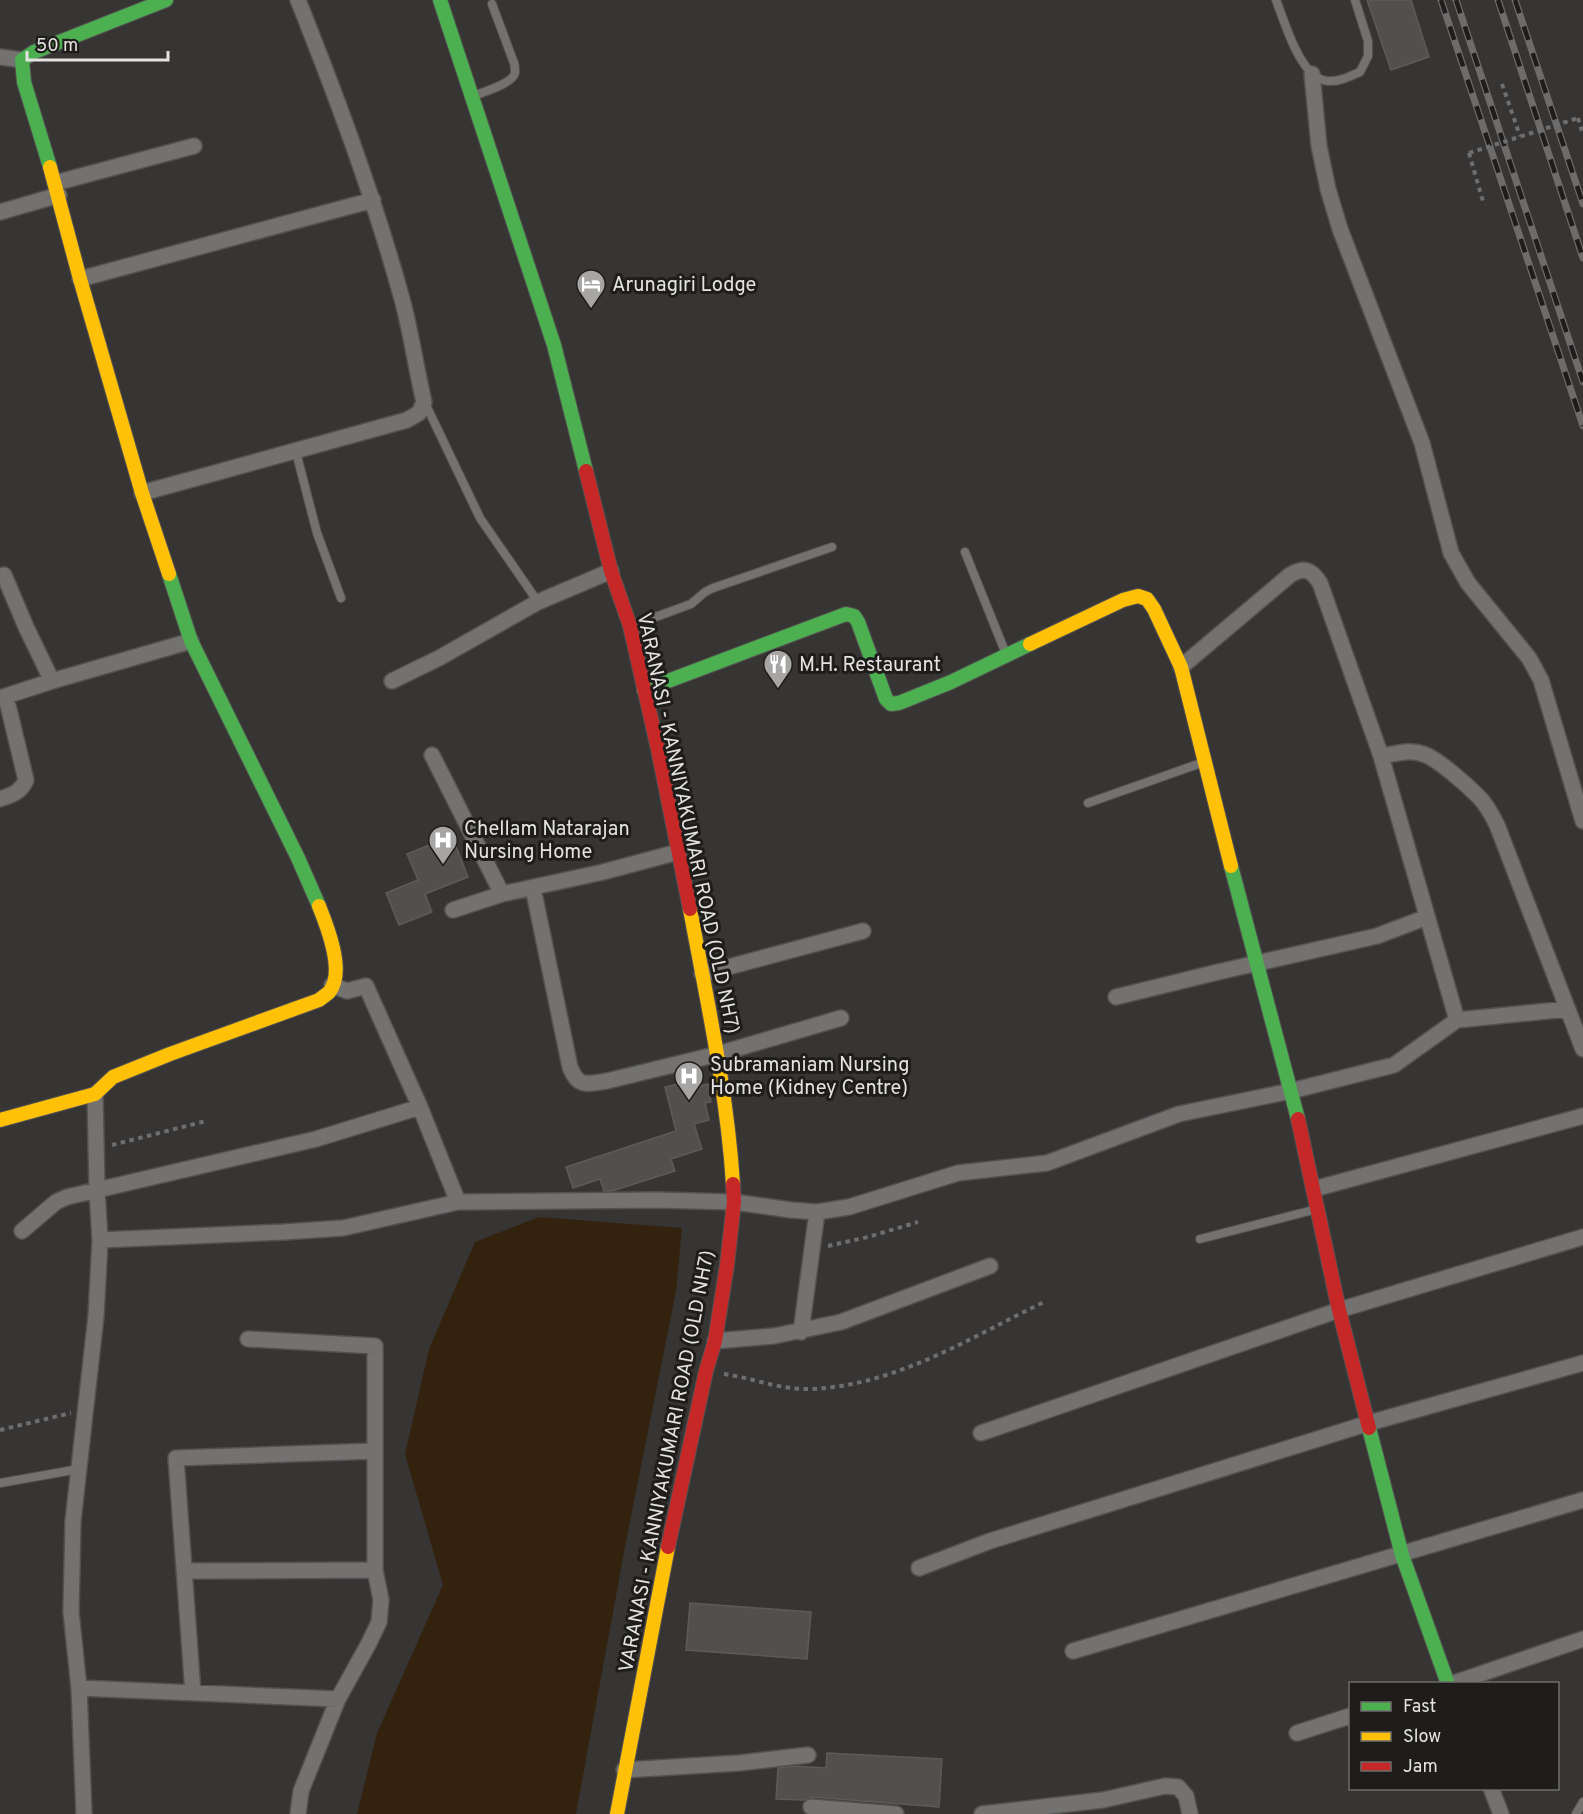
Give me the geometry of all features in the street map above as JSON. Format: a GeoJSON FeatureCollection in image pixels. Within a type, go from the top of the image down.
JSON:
{"type":"FeatureCollection","features":[{"type":"Feature","properties":{"kind":"street"},"geometry":{"type":"LineString","coordinates":[[0,57],[22,60],[34,52],[166,0]]}},
{"type":"Feature","properties":{"kind":"street"},"geometry":{"type":"LineString","coordinates":[[142,493],[407,420],[419,413],[424,402],[402,301],[373,200],[298,0]]}},
{"type":"Feature","properties":{"kind":"street","name":"VARANASI - KANNIYAKUMARI ROAD (OLD NH7)"},"geometry":{"type":"LineString","coordinates":[[440,0],[554,345],[612,571],[630,626],[718,1053],[730,1142],[734,1202],[727,1265],[714,1341],[677,1499],[617,1814]]}},
{"type":"Feature","properties":{"kind":"street"},"geometry":{"type":"LineString","coordinates":[[0,1120],[95,1094],[113,1077],[319,1000],[331,990],[335,977],[331,935],[298,858],[191,641],[142,493],[80,279],[57,189],[24,82],[22,60]]}},
{"type":"Feature","properties":{"kind":"street"},"geometry":{"type":"LineString","coordinates":[[1312,74],[1319,146],[1328,189],[1340,229],[1422,443],[1451,553],[1468,583],[1529,658],[1541,680],[1583,821]]}},
{"type":"Feature","properties":{"kind":"street"},"geometry":{"type":"LineString","coordinates":[[0,212],[57,189],[194,146]]}},
{"type":"Feature","properties":{"kind":"street"},"geometry":{"type":"LineString","coordinates":[[80,279],[373,200]]}},
{"type":"Feature","properties":{"kind":"street"},"geometry":{"type":"LineString","coordinates":[[1181,667],[1290,575],[1299,570],[1314,574],[1320,582],[1381,756],[1456,1020]]}},
{"type":"Feature","properties":{"kind":"street"},"geometry":{"type":"LineString","coordinates":[[392,681],[439,658],[538,602],[612,571]]}},
{"type":"Feature","properties":{"kind":"street"},"geometry":{"type":"LineString","coordinates":[[1,573],[52,681]]}},
{"type":"Feature","properties":{"kind":"street"},"geometry":{"type":"LineString","coordinates":[[644,690],[846,614],[854,616],[858,622],[886,699],[891,704],[899,703],[951,682],[1123,600],[1138,596],[1147,599],[1181,667],[1291,1091],[1340,1310],[1402,1555],[1450,1682]]}},
{"type":"Feature","properties":{"kind":"street"},"geometry":{"type":"LineString","coordinates":[[0,799],[16,793],[24,786],[26,780],[3,697],[191,641]]}},
{"type":"Feature","properties":{"kind":"street"},"geometry":{"type":"LineString","coordinates":[[1381,756],[1404,752],[1422,753],[1428,756],[1479,798],[1491,813],[1583,1049]]}},
{"type":"Feature","properties":{"kind":"street"},"geometry":{"type":"LineString","coordinates":[[432,755],[502,894]]}},
{"type":"Feature","properties":{"kind":"street"},"geometry":{"type":"LineString","coordinates":[[453,910],[502,894],[603,872],[678,852]]}},
{"type":"Feature","properties":{"kind":"street"},"geometry":{"type":"LineString","coordinates":[[533,888],[570,1067],[574,1078],[579,1082],[589,1084],[718,1053],[842,1018]]}},
{"type":"Feature","properties":{"kind":"street"},"geometry":{"type":"LineString","coordinates":[[1116,997],[1377,936],[1426,917]]}},
{"type":"Feature","properties":{"kind":"street"},"geometry":{"type":"LineString","coordinates":[[702,974],[863,931]]}},
{"type":"Feature","properties":{"kind":"street"},"geometry":{"type":"LineString","coordinates":[[332,985],[347,991],[366,986],[420,1107],[458,1202]]}},
{"type":"Feature","properties":{"kind":"street"},"geometry":{"type":"LineString","coordinates":[[100,1240],[343,1228],[458,1202],[657,1200],[734,1202],[817,1212],[849,1207],[958,1173],[1047,1163],[1179,1114],[1291,1091],[1394,1065],[1456,1020],[1568,1009]]}},
{"type":"Feature","properties":{"kind":"street"},"geometry":{"type":"LineString","coordinates":[[84,1814],[79,1688],[71,1612],[73,1521],[96,1316],[100,1240],[95,1094]]}},
{"type":"Feature","properties":{"kind":"street"},"geometry":{"type":"LineString","coordinates":[[22,1231],[56,1202],[67,1197],[316,1139],[420,1107]]}},
{"type":"Feature","properties":{"kind":"street"},"geometry":{"type":"LineString","coordinates":[[1314,1189],[1583,1116]]}},
{"type":"Feature","properties":{"kind":"street"},"geometry":{"type":"LineString","coordinates":[[801,1332],[817,1212]]}},
{"type":"Feature","properties":{"kind":"street"},"geometry":{"type":"LineString","coordinates":[[981,1433],[1340,1310],[1583,1237]]}},
{"type":"Feature","properties":{"kind":"street"},"geometry":{"type":"LineString","coordinates":[[714,1341],[801,1332],[841,1322],[990,1266]]}},
{"type":"Feature","properties":{"kind":"street"},"geometry":{"type":"LineString","coordinates":[[248,1339],[375,1346],[375,1570],[381,1600],[379,1622],[338,1699],[301,1791],[298,1814]]}},
{"type":"Feature","properties":{"kind":"street"},"geometry":{"type":"LineString","coordinates":[[919,1568],[990,1541],[1369,1423],[1583,1363]]}},
{"type":"Feature","properties":{"kind":"street"},"geometry":{"type":"LineString","coordinates":[[193,1693],[176,1458],[375,1451]]}},
{"type":"Feature","properties":{"kind":"street"},"geometry":{"type":"LineString","coordinates":[[1073,1651],[1583,1500]]}},
{"type":"Feature","properties":{"kind":"street"},"geometry":{"type":"LineString","coordinates":[[185,1571],[375,1570]]}},
{"type":"Feature","properties":{"kind":"street"},"geometry":{"type":"LineString","coordinates":[[1453,1682],[1583,1639]]}},
{"type":"Feature","properties":{"kind":"street"},"geometry":{"type":"LineString","coordinates":[[79,1688],[338,1699]]}},
{"type":"Feature","properties":{"kind":"street"},"geometry":{"type":"LineString","coordinates":[[1297,1733],[1349,1716]]}},
{"type":"Feature","properties":{"kind":"street"},"geometry":{"type":"LineString","coordinates":[[624,1770],[739,1763],[807,1755]]}},
{"type":"Feature","properties":{"kind":"street"},"geometry":{"type":"LineString","coordinates":[[982,1814],[1103,1800],[1165,1786],[1178,1787],[1186,1796],[1190,1814]]}},
{"type":"Feature","properties":{"kind":"street"},"geometry":{"type":"LineString","coordinates":[[1492,1790],[1501,1814]]}},
{"type":"Feature","properties":{"kind":"street"},"geometry":{"type":"LineString","coordinates":[[811,1807],[896,1814]]}},
{"type":"Feature","properties":{"kind":"lane"},"geometry":{"type":"LineString","coordinates":[[1276,0],[1301,60],[1312,74],[1325,81],[1339,80],[1360,72],[1368,56],[1368,41],[1355,0]]}},
{"type":"Feature","properties":{"kind":"lane"},"geometry":{"type":"LineString","coordinates":[[472,96],[512,79],[515,72],[514,63],[492,4]]}},
{"type":"Feature","properties":{"kind":"lane"},"geometry":{"type":"LineString","coordinates":[[424,402],[480,518],[538,602]]}},
{"type":"Feature","properties":{"kind":"lane"},"geometry":{"type":"LineString","coordinates":[[296,452],[317,533],[341,598]]}},
{"type":"Feature","properties":{"kind":"lane"},"geometry":{"type":"LineString","coordinates":[[630,626],[691,604],[712,588],[832,547]]}},
{"type":"Feature","properties":{"kind":"lane"},"geometry":{"type":"LineString","coordinates":[[965,552],[1007,656]]}},
{"type":"Feature","properties":{"kind":"lane"},"geometry":{"type":"LineString","coordinates":[[1088,803],[1206,761]]}},
{"type":"Feature","properties":{"kind":"lane"},"geometry":{"type":"LineString","coordinates":[[1200,1239],[1318,1209]]}},
{"type":"Feature","properties":{"kind":"lane"},"geometry":{"type":"LineString","coordinates":[[0,1483],[79,1469]]}},
{"type":"Feature","properties":{"kind":"lane"},"geometry":{"type":"LineString","coordinates":[[1576,1814],[1583,1802]]}},
{"type":"Feature","properties":{"kind":"path"},"geometry":{"type":"LineString","coordinates":[[1503,84],[1520,136]]}},
{"type":"Feature","properties":{"kind":"path"},"geometry":{"type":"LineString","coordinates":[[1484,205],[1469,153],[1578,118],[1583,135]]}},
{"type":"Feature","properties":{"kind":"path"},"geometry":{"type":"LineString","coordinates":[[96,1149],[206,1121]]}},
{"type":"Feature","properties":{"kind":"path"},"geometry":{"type":"LineString","coordinates":[[812,1248],[843,1244],[918,1222]]}},
{"type":"Feature","properties":{"kind":"path"},"geometry":{"type":"LineString","coordinates":[[706,1371],[785,1387],[809,1389],[866,1381],[903,1370],[953,1348],[1046,1301]]}},
{"type":"Feature","properties":{"kind":"path"},"geometry":{"type":"LineString","coordinates":[[0,1430],[86,1410]]}},
{"type":"Feature","properties":{"kind":"shaded area"},"geometry":{"type":"Polygon","coordinates":[[[539,1217],[682,1228],[676,1291],[627,1536],[576,1814],[357,1814],[377,1733],[443,1585],[405,1454],[429,1349],[475,1242],[539,1217]]]}},
{"type":"Feature","properties":{"kind":"building"},"geometry":{"type":"Polygon","coordinates":[[[1367,0],[1411,0],[1429,57],[1391,70],[1367,0]]]}},
{"type":"Feature","properties":{"kind":"building"},"geometry":{"type":"Polygon","coordinates":[[[452,836],[468,877],[425,894],[432,912],[399,925],[386,893],[418,880],[407,854],[452,836]]]}},
{"type":"Feature","properties":{"kind":"building"},"geometry":{"type":"Polygon","coordinates":[[[698,1079],[700,1086],[708,1084],[711,1102],[705,1103],[709,1120],[694,1124],[702,1149],[671,1159],[675,1171],[612,1191],[604,1191],[600,1179],[573,1188],[566,1167],[676,1131],[665,1087],[698,1079]]]}},
{"type":"Feature","properties":{"kind":"building"},"geometry":{"type":"Polygon","coordinates":[[[690,1603],[811,1612],[807,1659],[686,1650],[690,1603]]]}},
{"type":"Feature","properties":{"kind":"building"},"geometry":{"type":"Polygon","coordinates":[[[827,1753],[942,1759],[939,1807],[812,1797],[804,1800],[776,1799],[778,1768],[793,1766],[826,1768],[827,1753]]]}},
{"type":"Feature","properties":{"kind":"railway"},"geometry":{"type":"LineString","coordinates":[[1441,0],[1583,426]]}},
{"type":"Feature","properties":{"kind":"railway"},"geometry":{"type":"LineString","coordinates":[[1456,0],[1583,382]]}},
{"type":"Feature","properties":{"kind":"railway"},"geometry":{"type":"LineString","coordinates":[[1498,0],[1583,258]]}},
{"type":"Feature","properties":{"kind":"railway"},"geometry":{"type":"LineString","coordinates":[[1515,0],[1583,204]]}},
{"type":"Feature","properties":{"kind":"traffic: fast"},"geometry":{"type":"LineString","coordinates":[[50,167],[24,82],[22,60],[34,52],[166,0]]}},
{"type":"Feature","properties":{"kind":"traffic: fast"},"geometry":{"type":"LineString","coordinates":[[440,0],[554,345],[586,471]]}},
{"type":"Feature","properties":{"kind":"traffic: fast"},"geometry":{"type":"LineString","coordinates":[[169,574],[191,641],[298,858],[319,906]]}},
{"type":"Feature","properties":{"kind":"traffic: fast"},"geometry":{"type":"LineString","coordinates":[[644,690],[846,614],[854,616],[858,622],[886,699],[891,704],[899,703],[951,682],[1030,644]]}},
{"type":"Feature","properties":{"kind":"traffic: fast"},"geometry":{"type":"LineString","coordinates":[[1231,866],[1298,1119]]}},
{"type":"Feature","properties":{"kind":"traffic: fast"},"geometry":{"type":"LineString","coordinates":[[1369,1428],[1402,1555],[1447,1682]]}},
{"type":"Feature","properties":{"kind":"traffic: slow"},"geometry":{"type":"LineString","coordinates":[[50,167],[142,493],[169,574]]}},
{"type":"Feature","properties":{"kind":"traffic: slow"},"geometry":{"type":"LineString","coordinates":[[1030,644],[1123,600],[1138,596],[1147,599],[1181,667],[1231,866]]}},
{"type":"Feature","properties":{"kind":"traffic: slow"},"geometry":{"type":"LineString","coordinates":[[0,1120],[95,1094],[113,1077],[319,1000],[330,991],[336,972],[333,948],[319,906]]}},
{"type":"Feature","properties":{"kind":"traffic: slow"},"geometry":{"type":"LineString","coordinates":[[690,909],[721,1080],[733,1184]]}},
{"type":"Feature","properties":{"kind":"traffic: slow"},"geometry":{"type":"LineString","coordinates":[[617,1814],[668,1547]]}},
{"type":"Feature","properties":{"kind":"traffic: jam"},"geometry":{"type":"LineString","coordinates":[[586,471],[611,571],[630,626],[658,749],[690,909]]}},
{"type":"Feature","properties":{"kind":"traffic: jam"},"geometry":{"type":"LineString","coordinates":[[1298,1119],[1339,1310],[1369,1428]]}},
{"type":"Feature","properties":{"kind":"traffic: jam"},"geometry":{"type":"LineString","coordinates":[[668,1547],[706,1371],[715,1341],[727,1265],[734,1202],[733,1184]]}},
{"type":"Feature","properties":{"kind":"place","name":"Arunagiri Lodge"},"geometry":{"type":"Point","coordinates":[591,310]}},
{"type":"Feature","properties":{"kind":"place","name":"M.H. Restaurant"},"geometry":{"type":"Point","coordinates":[778,690]}},
{"type":"Feature","properties":{"kind":"place","name":"Chellam Natarajan Nursing Home"},"geometry":{"type":"Point","coordinates":[443,866]}},
{"type":"Feature","properties":{"kind":"place","name":"Subramaniam Nursing Home (Kidney Centre)"},"geometry":{"type":"Point","coordinates":[689,1102]}}]}
